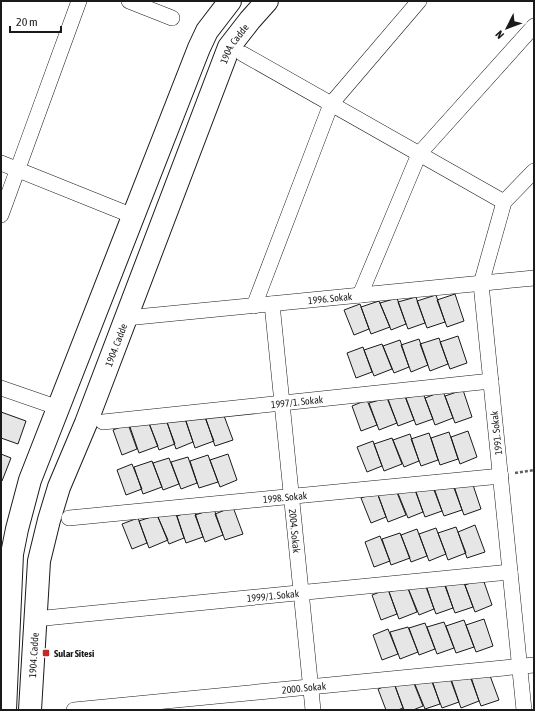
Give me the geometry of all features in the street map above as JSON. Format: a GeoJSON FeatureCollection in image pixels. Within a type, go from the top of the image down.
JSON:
{"type":"FeatureCollection","features":[{"type":"Feature","properties":{"kind":"main road"},"geometry":{"type":"LineString","coordinates":[[5,710],[3,667],[9,527],[59,408],[199,48],[207,31],[230,1]]}},
{"type":"Feature","properties":{"kind":"main road","name":"1904. Cadde"},"geometry":{"type":"LineString","coordinates":[[30,710],[39,561],[59,487],[86,423],[229,47],[267,1]]}},
{"type":"Feature","properties":{"kind":"main road"},"geometry":{"type":"LineString","coordinates":[[9,527],[45,536]]}},
{"type":"Feature","properties":{"kind":"main road"},"geometry":{"type":"LineString","coordinates":[[7,553],[39,561]]}},
{"type":"Feature","properties":{"kind":"street"},"geometry":{"type":"LineString","coordinates":[[1,215],[79,1]]}},
{"type":"Feature","properties":{"kind":"street"},"geometry":{"type":"LineString","coordinates":[[129,1],[172,18]]}},
{"type":"Feature","properties":{"kind":"street"},"geometry":{"type":"LineString","coordinates":[[254,306],[331,104],[419,1]]}},
{"type":"Feature","properties":{"kind":"street"},"geometry":{"type":"LineString","coordinates":[[360,295],[419,154],[534,26]]}},
{"type":"Feature","properties":{"kind":"street"},"geometry":{"type":"LineString","coordinates":[[243,54],[504,202]]}},
{"type":"Feature","properties":{"kind":"street"},"geometry":{"type":"LineString","coordinates":[[1,163],[133,216]]}},
{"type":"Feature","properties":{"kind":"street","name":"1991. Sokak"},"geometry":{"type":"LineString","coordinates":[[524,710],[527,666],[510,572],[481,284],[504,202],[534,171]]}},
{"type":"Feature","properties":{"kind":"street","name":"1996. Sokak"},"geometry":{"type":"LineString","coordinates":[[126,318],[534,278]]}},
{"type":"Feature","properties":{"kind":"street","name":"2004. Sokak"},"geometry":{"type":"LineString","coordinates":[[272,304],[313,710]]}},
{"type":"Feature","properties":{"kind":"street","name":"1997/1. Sokak"},"geometry":{"type":"LineString","coordinates":[[103,422],[491,381]]}},
{"type":"Feature","properties":{"kind":"street"},"geometry":{"type":"LineString","coordinates":[[1,388],[59,408]]}},
{"type":"Feature","properties":{"kind":"street","name":"1998. Sokak"},"geometry":{"type":"LineString","coordinates":[[69,518],[501,476]]}},
{"type":"Feature","properties":{"kind":"street","name":"1999/1. Sokak"},"geometry":{"type":"LineString","coordinates":[[35,619],[510,572]]}},
{"type":"Feature","properties":{"kind":"street","name":"2000. Sokak"},"geometry":{"type":"LineString","coordinates":[[74,710],[527,666]]}},
{"type":"Feature","properties":{"kind":"building"},"geometry":{"type":"Polygon","coordinates":[[[455,294],[464,321],[447,327],[437,300],[455,294]]]}},
{"type":"Feature","properties":{"kind":"building"},"geometry":{"type":"Polygon","coordinates":[[[436,295],[445,322],[427,328],[417,301],[436,295]]]}},
{"type":"Feature","properties":{"kind":"building"},"geometry":{"type":"Polygon","coordinates":[[[416,297],[425,323],[408,329],[398,302],[416,297]]]}},
{"type":"Feature","properties":{"kind":"building"},"geometry":{"type":"Polygon","coordinates":[[[397,298],[406,324],[391,330],[380,303],[397,298]]]}},
{"type":"Feature","properties":{"kind":"building"},"geometry":{"type":"Polygon","coordinates":[[[379,301],[390,327],[371,334],[361,307],[379,301]]]}},
{"type":"Feature","properties":{"kind":"building"},"geometry":{"type":"Polygon","coordinates":[[[360,304],[369,329],[354,335],[344,310],[360,304]]]}},
{"type":"Feature","properties":{"kind":"building"},"geometry":{"type":"Polygon","coordinates":[[[458,336],[467,363],[450,369],[440,342],[458,336]]]}},
{"type":"Feature","properties":{"kind":"building"},"geometry":{"type":"Polygon","coordinates":[[[439,338],[448,364],[430,371],[420,344],[439,338]]]}},
{"type":"Feature","properties":{"kind":"building"},"geometry":{"type":"Polygon","coordinates":[[[419,339],[428,365],[411,372],[401,345],[419,339]]]}},
{"type":"Feature","properties":{"kind":"building"},"geometry":{"type":"Polygon","coordinates":[[[400,340],[409,367],[394,373],[383,346],[400,340]]]}},
{"type":"Feature","properties":{"kind":"building"},"geometry":{"type":"Polygon","coordinates":[[[382,344],[392,369],[374,376],[364,350],[382,344]]]}},
{"type":"Feature","properties":{"kind":"building"},"geometry":{"type":"Polygon","coordinates":[[[363,347],[372,372],[356,378],[347,353],[363,347]]]}},
{"type":"Feature","properties":{"kind":"building"},"geometry":{"type":"Polygon","coordinates":[[[463,390],[472,417],[455,423],[445,396],[463,390]]]}},
{"type":"Feature","properties":{"kind":"building"},"geometry":{"type":"Polygon","coordinates":[[[443,391],[453,418],[435,425],[425,398],[443,391]]]}},
{"type":"Feature","properties":{"kind":"building"},"geometry":{"type":"Polygon","coordinates":[[[423,393],[433,419],[416,425],[406,398],[423,393]]]}},
{"type":"Feature","properties":{"kind":"building"},"geometry":{"type":"Polygon","coordinates":[[[404,394],[414,420],[398,426],[388,399],[404,394]]]}},
{"type":"Feature","properties":{"kind":"building"},"geometry":{"type":"Polygon","coordinates":[[[387,398],[397,423],[379,430],[369,403],[387,398]]]}},
{"type":"Feature","properties":{"kind":"building"},"geometry":{"type":"Polygon","coordinates":[[[367,400],[377,425],[361,431],[352,406],[367,400]]]}},
{"type":"Feature","properties":{"kind":"building"},"geometry":{"type":"Polygon","coordinates":[[[1,412],[26,421],[18,444],[1,438],[1,412]]]}},
{"type":"Feature","properties":{"kind":"building"},"geometry":{"type":"Polygon","coordinates":[[[223,413],[233,440],[215,446],[206,419],[223,413]]]}},
{"type":"Feature","properties":{"kind":"building"},"geometry":{"type":"Polygon","coordinates":[[[204,415],[214,441],[195,448],[186,421],[204,415]]]}},
{"type":"Feature","properties":{"kind":"building"},"geometry":{"type":"Polygon","coordinates":[[[184,416],[193,442],[176,449],[167,422],[184,416]]]}},
{"type":"Feature","properties":{"kind":"building"},"geometry":{"type":"Polygon","coordinates":[[[165,417],[175,444],[159,450],[149,423],[165,417]]]}},
{"type":"Feature","properties":{"kind":"building"},"geometry":{"type":"Polygon","coordinates":[[[148,421],[158,446],[139,453],[130,427],[148,421]]]}},
{"type":"Feature","properties":{"kind":"building"},"geometry":{"type":"Polygon","coordinates":[[[128,424],[137,449],[122,455],[113,430],[128,424]]]}},
{"type":"Feature","properties":{"kind":"building"},"geometry":{"type":"Polygon","coordinates":[[[468,431],[477,457],[460,464],[451,437],[468,431]]]}},
{"type":"Feature","properties":{"kind":"building"},"geometry":{"type":"Polygon","coordinates":[[[449,432],[458,459],[440,465],[431,438],[449,432]]]}},
{"type":"Feature","properties":{"kind":"building"},"geometry":{"type":"Polygon","coordinates":[[[429,433],[438,460],[421,466],[411,439],[429,433]]]}},
{"type":"Feature","properties":{"kind":"building"},"geometry":{"type":"Polygon","coordinates":[[[410,434],[419,461],[404,467],[393,440],[410,434]]]}},
{"type":"Feature","properties":{"kind":"building"},"geometry":{"type":"Polygon","coordinates":[[[392,438],[402,464],[384,471],[374,444],[392,438]]]}},
{"type":"Feature","properties":{"kind":"building"},"geometry":{"type":"Polygon","coordinates":[[[373,441],[382,466],[367,472],[357,447],[373,441]]]}},
{"type":"Feature","properties":{"kind":"building"},"geometry":{"type":"Polygon","coordinates":[[[1,454],[11,458],[2,481],[1,481],[1,454]]]}},
{"type":"Feature","properties":{"kind":"building"},"geometry":{"type":"Polygon","coordinates":[[[228,454],[237,480],[220,487],[210,460],[228,454]]]}},
{"type":"Feature","properties":{"kind":"building"},"geometry":{"type":"Polygon","coordinates":[[[208,455],[218,482],[199,488],[190,461],[208,455]]]}},
{"type":"Feature","properties":{"kind":"building"},"geometry":{"type":"Polygon","coordinates":[[[188,457],[197,483],[181,489],[171,462],[188,457]]]}},
{"type":"Feature","properties":{"kind":"building"},"geometry":{"type":"Polygon","coordinates":[[[169,458],[179,484],[163,490],[153,463],[169,458]]]}},
{"type":"Feature","properties":{"kind":"building"},"geometry":{"type":"Polygon","coordinates":[[[152,461],[162,487],[143,494],[134,467],[152,461]]]}},
{"type":"Feature","properties":{"kind":"building"},"geometry":{"type":"Polygon","coordinates":[[[132,464],[142,489],[126,495],[117,470],[132,464]]]}},
{"type":"Feature","properties":{"kind":"building"},"geometry":{"type":"Polygon","coordinates":[[[472,482],[481,509],[464,515],[454,488],[472,482]]]}},
{"type":"Feature","properties":{"kind":"building"},"geometry":{"type":"Polygon","coordinates":[[[453,483],[462,510],[444,516],[434,490],[453,483]]]}},
{"type":"Feature","properties":{"kind":"building"},"geometry":{"type":"Polygon","coordinates":[[[433,485],[442,511],[425,517],[415,490],[433,485]]]}},
{"type":"Feature","properties":{"kind":"building"},"geometry":{"type":"Polygon","coordinates":[[[414,486],[423,512],[408,518],[397,491],[414,486]]]}},
{"type":"Feature","properties":{"kind":"building"},"geometry":{"type":"Polygon","coordinates":[[[396,490],[406,515],[388,522],[378,495],[396,490]]]}},
{"type":"Feature","properties":{"kind":"building"},"geometry":{"type":"Polygon","coordinates":[[[377,492],[386,517],[371,523],[361,498],[377,492]]]}},
{"type":"Feature","properties":{"kind":"building"},"geometry":{"type":"Polygon","coordinates":[[[233,507],[243,534],[225,540],[215,514],[233,507]]]}},
{"type":"Feature","properties":{"kind":"building"},"geometry":{"type":"Polygon","coordinates":[[[214,509],[223,535],[205,542],[195,515],[214,509]]]}},
{"type":"Feature","properties":{"kind":"building"},"geometry":{"type":"Polygon","coordinates":[[[194,510],[203,537],[186,543],[177,516],[194,510]]]}},
{"type":"Feature","properties":{"kind":"building"},"geometry":{"type":"Polygon","coordinates":[[[175,511],[184,538],[169,544],[158,517],[175,511]]]}},
{"type":"Feature","properties":{"kind":"building"},"geometry":{"type":"Polygon","coordinates":[[[157,515],[168,540],[149,548],[139,521],[157,515]]]}},
{"type":"Feature","properties":{"kind":"building"},"geometry":{"type":"Polygon","coordinates":[[[138,518],[147,543],[132,549],[122,524],[138,518]]]}},
{"type":"Feature","properties":{"kind":"building"},"geometry":{"type":"Polygon","coordinates":[[[475,525],[485,552],[467,558],[458,532],[475,525]]]}},
{"type":"Feature","properties":{"kind":"building"},"geometry":{"type":"Polygon","coordinates":[[[456,527],[466,553],[448,560],[438,533],[456,527]]]}},
{"type":"Feature","properties":{"kind":"building"},"geometry":{"type":"Polygon","coordinates":[[[436,528],[446,554],[429,561],[419,534],[436,528]]]}},
{"type":"Feature","properties":{"kind":"building"},"geometry":{"type":"Polygon","coordinates":[[[417,529],[427,556],[411,562],[401,535],[417,529]]]}},
{"type":"Feature","properties":{"kind":"building"},"geometry":{"type":"Polygon","coordinates":[[[400,533],[410,558],[391,565],[382,539],[400,533]]]}},
{"type":"Feature","properties":{"kind":"building"},"geometry":{"type":"Polygon","coordinates":[[[380,536],[390,561],[374,567],[365,542],[380,536]]]}},
{"type":"Feature","properties":{"kind":"building"},"geometry":{"type":"Polygon","coordinates":[[[483,579],[492,605],[475,612],[465,585],[483,579]]]}},
{"type":"Feature","properties":{"kind":"building"},"geometry":{"type":"Polygon","coordinates":[[[463,580],[473,607],[455,613],[445,586],[463,580]]]}},
{"type":"Feature","properties":{"kind":"building"},"geometry":{"type":"Polygon","coordinates":[[[444,581],[453,608],[436,614],[426,587],[444,581]]]}},
{"type":"Feature","properties":{"kind":"building"},"geometry":{"type":"Polygon","coordinates":[[[425,582],[434,609],[419,615],[408,588],[425,582]]]}},
{"type":"Feature","properties":{"kind":"building"},"geometry":{"type":"Polygon","coordinates":[[[407,586],[417,612],[399,619],[389,592],[407,586]]]}},
{"type":"Feature","properties":{"kind":"building"},"geometry":{"type":"Polygon","coordinates":[[[388,589],[397,614],[381,620],[372,595],[388,589]]]}},
{"type":"Feature","properties":{"kind":"building"},"geometry":{"type":"Polygon","coordinates":[[[484,619],[493,646],[476,652],[466,625],[484,619]]]}},
{"type":"Feature","properties":{"kind":"building"},"geometry":{"type":"Polygon","coordinates":[[[464,620],[474,647],[456,653],[446,626],[464,620]]]}},
{"type":"Feature","properties":{"kind":"building"},"geometry":{"type":"Polygon","coordinates":[[[444,622],[454,648],[437,654],[427,627],[444,622]]]}},
{"type":"Feature","properties":{"kind":"building"},"geometry":{"type":"Polygon","coordinates":[[[425,623],[435,649],[419,655],[409,628],[425,623]]]}},
{"type":"Feature","properties":{"kind":"building"},"geometry":{"type":"Polygon","coordinates":[[[408,627],[418,652],[400,659],[390,632],[408,627]]]}},
{"type":"Feature","properties":{"kind":"building"},"geometry":{"type":"Polygon","coordinates":[[[388,629],[398,654],[382,660],[373,635],[388,629]]]}},
{"type":"Feature","properties":{"kind":"building"},"geometry":{"type":"Polygon","coordinates":[[[489,673],[499,700],[481,706],[471,679],[489,673]]]}},
{"type":"Feature","properties":{"kind":"building"},"geometry":{"type":"Polygon","coordinates":[[[470,674],[479,701],[461,708],[451,681],[470,674]]]}},
{"type":"Feature","properties":{"kind":"building"},"geometry":{"type":"Polygon","coordinates":[[[450,676],[459,702],[442,708],[432,682],[450,676]]]}},
{"type":"Feature","properties":{"kind":"building"},"geometry":{"type":"Polygon","coordinates":[[[431,677],[440,704],[425,709],[414,682],[431,677]]]}},
{"type":"Feature","properties":{"kind":"building"},"geometry":{"type":"Polygon","coordinates":[[[413,681],[423,706],[413,710],[404,710],[395,686],[413,681]]]}},
{"type":"Feature","properties":{"kind":"building"},"geometry":{"type":"Polygon","coordinates":[[[394,683],[403,708],[398,710],[386,710],[378,689],[394,683]]]}},
{"type":"Feature","properties":{"kind":"place","name":"Sular Sitesi"},"geometry":{"type":"Point","coordinates":[46,653]}}]}
